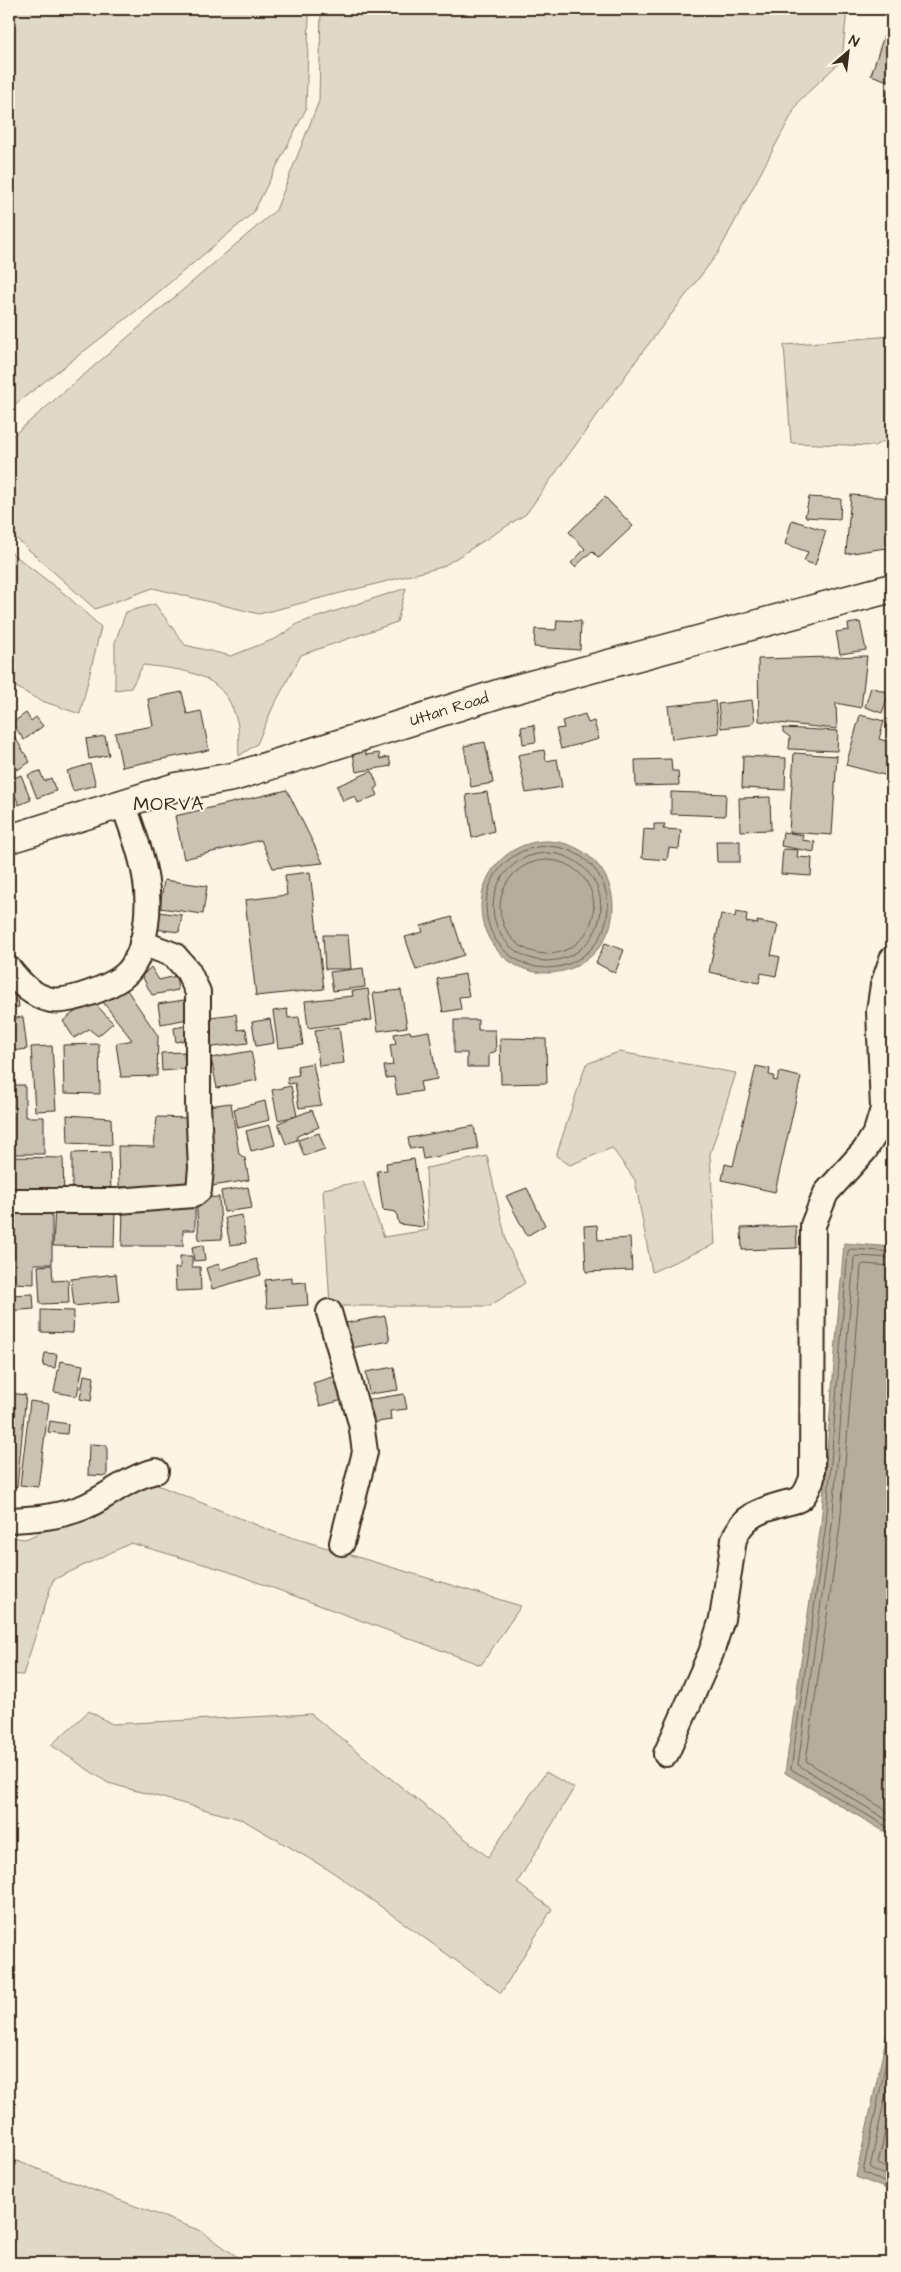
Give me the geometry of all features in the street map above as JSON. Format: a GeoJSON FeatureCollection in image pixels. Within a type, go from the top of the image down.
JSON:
{"type":"FeatureCollection","features":[{"type":"Feature","properties":{"kind":"main road","name":"Uttan Road"},"geometry":{"type":"LineString","coordinates":[[9,839],[176,787],[233,777],[501,693],[892,588]]}},
{"type":"Feature","properties":{"kind":"street"},"geometry":{"type":"LineString","coordinates":[[9,969],[23,987],[51,1000],[88,996],[128,972],[142,942],[146,916],[146,871],[123,803]]}},
{"type":"Feature","properties":{"kind":"street"},"geometry":{"type":"LineString","coordinates":[[9,1201],[118,1201],[193,1195],[199,1190],[201,1168],[198,1105],[198,992],[188,971],[174,955],[142,942]]}},
{"type":"Feature","properties":{"kind":"street"},"geometry":{"type":"LineString","coordinates":[[666,1754],[711,1653],[722,1619],[734,1539],[739,1527],[756,1512],[800,1499],[807,1492],[812,1478],[813,1225],[826,1193],[865,1150],[876,1132],[883,1109],[879,1011],[883,985],[892,959]]}},
{"type":"Feature","properties":{"kind":"street"},"geometry":{"type":"LineString","coordinates":[[328,1312],[361,1422],[365,1452],[342,1543]]}},
{"type":"Feature","properties":{"kind":"street"},"geometry":{"type":"LineString","coordinates":[[9,1520],[49,1518],[76,1509],[142,1474],[156,1471]]}},
{"type":"Feature","properties":{"kind":"shaded area"},"geometry":{"type":"Polygon","coordinates":[[[9,9],[308,9],[309,16],[306,109],[253,213],[136,311],[9,409],[9,9]]]}},
{"type":"Feature","properties":{"kind":"shaded area"},"geometry":{"type":"Polygon","coordinates":[[[321,9],[847,9],[842,60],[799,101],[718,253],[641,354],[526,514],[442,567],[259,614],[153,588],[95,609],[9,532],[9,439],[276,210],[319,101],[321,9]]]}},
{"type":"Feature","properties":{"kind":"shaded area"},"geometry":{"type":"Polygon","coordinates":[[[892,336],[892,437],[874,446],[791,443],[784,345],[892,336]]]}},
{"type":"Feature","properties":{"kind":"shaded area"},"geometry":{"type":"Polygon","coordinates":[[[9,551],[66,595],[101,627],[80,714],[39,700],[9,683],[9,551]]]}},
{"type":"Feature","properties":{"kind":"shaded area"},"geometry":{"type":"Polygon","coordinates":[[[406,588],[397,622],[301,655],[272,709],[257,744],[239,756],[237,722],[230,702],[222,691],[200,676],[173,669],[143,665],[131,688],[115,690],[115,642],[126,612],[155,604],[185,645],[231,656],[277,638],[299,623],[406,588]]]}},
{"type":"Feature","properties":{"kind":"shaded area"},"geometry":{"type":"Polygon","coordinates":[[[619,1052],[736,1073],[710,1154],[715,1244],[652,1272],[635,1180],[612,1148],[570,1165],[556,1156],[586,1064],[619,1052]]]}},
{"type":"Feature","properties":{"kind":"shaded area"},"geometry":{"type":"Polygon","coordinates":[[[487,1156],[507,1244],[525,1283],[490,1306],[330,1306],[323,1189],[363,1181],[384,1237],[428,1230],[426,1168],[487,1156]]]}},
{"type":"Feature","properties":{"kind":"shaded area"},"geometry":{"type":"Polygon","coordinates":[[[155,1484],[274,1532],[521,1606],[481,1665],[227,1571],[131,1543],[53,1580],[23,1675],[9,1674],[9,1537],[25,1539],[155,1484]]]}},
{"type":"Feature","properties":{"kind":"shaded area"},"geometry":{"type":"Polygon","coordinates":[[[89,1711],[112,1724],[311,1714],[488,1857],[546,1772],[574,1788],[517,1883],[552,1909],[501,1993],[334,1873],[243,1820],[108,1783],[51,1745],[89,1711]]]}},
{"type":"Feature","properties":{"kind":"shaded area"},"geometry":{"type":"Polygon","coordinates":[[[9,2158],[201,2231],[246,2263],[9,2263],[9,2158]]]}},
{"type":"Feature","properties":{"kind":"water"},"geometry":{"type":"Polygon","coordinates":[[[547,841],[572,846],[584,852],[602,870],[608,882],[613,907],[608,932],[602,944],[584,962],[572,968],[547,973],[522,968],[510,962],[492,944],[486,932],[481,907],[486,882],[492,870],[510,852],[522,846],[547,841]]]}},
{"type":"Feature","properties":{"kind":"water"},"geometry":{"type":"Polygon","coordinates":[[[844,1243],[892,1247],[892,1836],[785,1773],[821,1524],[844,1243]]]}},
{"type":"Feature","properties":{"kind":"water"},"geometry":{"type":"Polygon","coordinates":[[[892,2011],[892,2191],[856,2177],[892,2011]]]}},
{"type":"Feature","properties":{"kind":"building"},"geometry":{"type":"Polygon","coordinates":[[[892,11],[892,67],[888,81],[871,75],[892,11]]]}},
{"type":"Feature","properties":{"kind":"building"},"geometry":{"type":"Polygon","coordinates":[[[892,80],[892,103],[884,101],[892,80]]]}},
{"type":"Feature","properties":{"kind":"building"},"geometry":{"type":"Polygon","coordinates":[[[851,495],[892,498],[892,547],[846,554],[851,495]]]}},
{"type":"Feature","properties":{"kind":"building"},"geometry":{"type":"Polygon","coordinates":[[[605,497],[633,526],[599,558],[592,551],[575,567],[571,563],[585,549],[569,532],[605,497]]]}},
{"type":"Feature","properties":{"kind":"building"},"geometry":{"type":"Polygon","coordinates":[[[809,497],[841,499],[840,519],[805,517],[809,497]]]}},
{"type":"Feature","properties":{"kind":"building"},"geometry":{"type":"Polygon","coordinates":[[[792,520],[826,531],[815,565],[804,561],[808,552],[785,544],[792,520]]]}},
{"type":"Feature","properties":{"kind":"building"},"geometry":{"type":"Polygon","coordinates":[[[557,620],[581,621],[580,650],[534,647],[535,629],[556,630],[557,620]]]}},
{"type":"Feature","properties":{"kind":"building"},"geometry":{"type":"Polygon","coordinates":[[[860,622],[866,650],[840,654],[836,632],[849,630],[848,624],[860,622]]]}},
{"type":"Feature","properties":{"kind":"building"},"geometry":{"type":"Polygon","coordinates":[[[867,656],[861,708],[836,703],[837,729],[759,721],[758,659],[867,656]]]}},
{"type":"Feature","properties":{"kind":"building"},"geometry":{"type":"Polygon","coordinates":[[[871,687],[889,693],[882,713],[865,707],[871,687]]]}},
{"type":"Feature","properties":{"kind":"building"},"geometry":{"type":"Polygon","coordinates":[[[182,692],[187,714],[201,711],[209,750],[122,767],[115,733],[153,726],[148,699],[182,692]]]}},
{"type":"Feature","properties":{"kind":"building"},"geometry":{"type":"Polygon","coordinates":[[[752,700],[755,721],[750,725],[721,728],[718,704],[752,700]]]}},
{"type":"Feature","properties":{"kind":"building"},"geometry":{"type":"Polygon","coordinates":[[[715,701],[719,733],[672,739],[668,706],[715,701]]]}},
{"type":"Feature","properties":{"kind":"building"},"geometry":{"type":"Polygon","coordinates":[[[26,713],[31,721],[36,717],[43,726],[24,740],[12,723],[26,713]]]}},
{"type":"Feature","properties":{"kind":"building"},"geometry":{"type":"Polygon","coordinates":[[[585,714],[588,723],[594,721],[599,739],[561,749],[556,729],[564,728],[562,721],[585,714]]]}},
{"type":"Feature","properties":{"kind":"building"},"geometry":{"type":"Polygon","coordinates":[[[860,715],[884,721],[879,739],[892,743],[892,777],[846,765],[860,715]]]}},
{"type":"Feature","properties":{"kind":"building"},"geometry":{"type":"Polygon","coordinates":[[[534,725],[536,742],[523,744],[521,727],[534,725]]]}},
{"type":"Feature","properties":{"kind":"building"},"geometry":{"type":"Polygon","coordinates":[[[783,728],[838,731],[837,751],[789,749],[790,737],[783,732],[783,728]]]}},
{"type":"Feature","properties":{"kind":"building"},"geometry":{"type":"Polygon","coordinates":[[[11,731],[30,762],[17,770],[9,755],[9,732],[11,731]]]}},
{"type":"Feature","properties":{"kind":"building"},"geometry":{"type":"Polygon","coordinates":[[[105,736],[109,755],[89,759],[86,739],[105,736]]]}},
{"type":"Feature","properties":{"kind":"building"},"geometry":{"type":"Polygon","coordinates":[[[485,742],[493,783],[471,787],[464,746],[485,742]]]}},
{"type":"Feature","properties":{"kind":"building"},"geometry":{"type":"Polygon","coordinates":[[[544,750],[546,761],[557,759],[562,787],[526,793],[518,755],[544,750]]]}},
{"type":"Feature","properties":{"kind":"building"},"geometry":{"type":"Polygon","coordinates":[[[365,751],[366,755],[379,753],[380,759],[389,757],[391,766],[356,772],[353,753],[365,751]]]}},
{"type":"Feature","properties":{"kind":"building"},"geometry":{"type":"Polygon","coordinates":[[[794,753],[837,756],[832,835],[789,832],[794,753]]]}},
{"type":"Feature","properties":{"kind":"building"},"geometry":{"type":"Polygon","coordinates":[[[743,756],[786,758],[785,790],[742,788],[743,756]]]}},
{"type":"Feature","properties":{"kind":"building"},"geometry":{"type":"Polygon","coordinates":[[[671,759],[672,771],[678,771],[679,785],[636,786],[635,760],[671,759]]]}},
{"type":"Feature","properties":{"kind":"building"},"geometry":{"type":"Polygon","coordinates":[[[90,764],[96,785],[73,791],[67,771],[90,764]]]}},
{"type":"Feature","properties":{"kind":"building"},"geometry":{"type":"Polygon","coordinates":[[[40,771],[44,781],[51,778],[56,791],[37,798],[28,775],[40,771]]]}},
{"type":"Feature","properties":{"kind":"building"},"geometry":{"type":"Polygon","coordinates":[[[372,771],[378,787],[375,789],[378,795],[358,803],[355,796],[343,801],[337,786],[372,771]]]}},
{"type":"Feature","properties":{"kind":"building"},"geometry":{"type":"Polygon","coordinates":[[[21,775],[31,800],[19,805],[9,780],[21,775]]]}},
{"type":"Feature","properties":{"kind":"building"},"geometry":{"type":"Polygon","coordinates":[[[287,790],[323,863],[273,868],[261,840],[184,859],[175,816],[287,790]]]}},
{"type":"Feature","properties":{"kind":"building"},"geometry":{"type":"Polygon","coordinates":[[[487,792],[494,831],[472,838],[466,795],[487,792]]]}},
{"type":"Feature","properties":{"kind":"building"},"geometry":{"type":"Polygon","coordinates":[[[671,792],[726,794],[725,816],[671,814],[671,792]]]}},
{"type":"Feature","properties":{"kind":"building"},"geometry":{"type":"Polygon","coordinates":[[[770,797],[771,830],[740,831],[739,798],[770,797]]]}},
{"type":"Feature","properties":{"kind":"building"},"geometry":{"type":"Polygon","coordinates":[[[654,824],[665,824],[663,829],[681,830],[679,849],[669,848],[667,860],[642,858],[644,829],[654,830],[654,824]]]}},
{"type":"Feature","properties":{"kind":"building"},"geometry":{"type":"Polygon","coordinates":[[[783,832],[803,835],[802,840],[815,842],[814,852],[781,846],[783,832]]]}},
{"type":"Feature","properties":{"kind":"building"},"geometry":{"type":"Polygon","coordinates":[[[716,841],[740,841],[740,862],[717,862],[716,841]]]}},
{"type":"Feature","properties":{"kind":"building"},"geometry":{"type":"Polygon","coordinates":[[[783,849],[798,850],[797,857],[812,858],[811,876],[781,874],[783,849]]]}},
{"type":"Feature","properties":{"kind":"building"},"geometry":{"type":"Polygon","coordinates":[[[310,872],[324,989],[256,996],[245,900],[287,895],[285,875],[310,872]]]}},
{"type":"Feature","properties":{"kind":"building"},"geometry":{"type":"Polygon","coordinates":[[[164,880],[207,886],[203,914],[160,908],[164,880]]]}},
{"type":"Feature","properties":{"kind":"building"},"geometry":{"type":"Polygon","coordinates":[[[158,912],[182,915],[179,932],[155,929],[158,912]]]}},
{"type":"Feature","properties":{"kind":"building"},"geometry":{"type":"Polygon","coordinates":[[[736,912],[747,914],[746,922],[758,924],[757,921],[778,925],[771,955],[780,957],[776,976],[761,973],[759,983],[709,972],[721,914],[735,917],[736,912]]]}},
{"type":"Feature","properties":{"kind":"building"},"geometry":{"type":"Polygon","coordinates":[[[452,917],[464,955],[416,970],[405,937],[423,932],[421,926],[452,917]]]}},
{"type":"Feature","properties":{"kind":"building"},"geometry":{"type":"Polygon","coordinates":[[[323,935],[348,935],[351,969],[325,969],[323,935]]]}},
{"type":"Feature","properties":{"kind":"building"},"geometry":{"type":"Polygon","coordinates":[[[605,943],[624,950],[615,973],[596,963],[605,943]]]}},
{"type":"Feature","properties":{"kind":"building"},"geometry":{"type":"Polygon","coordinates":[[[151,967],[159,980],[176,976],[178,990],[152,995],[142,976],[151,967]]]}},
{"type":"Feature","properties":{"kind":"building"},"geometry":{"type":"Polygon","coordinates":[[[363,968],[365,987],[333,991],[330,972],[363,968]]]}},
{"type":"Feature","properties":{"kind":"building"},"geometry":{"type":"Polygon","coordinates":[[[465,974],[469,996],[459,997],[461,1009],[443,1012],[437,979],[465,974]]]}},
{"type":"Feature","properties":{"kind":"building"},"geometry":{"type":"Polygon","coordinates":[[[16,982],[19,1007],[9,1008],[9,983],[16,982]]]}},
{"type":"Feature","properties":{"kind":"building"},"geometry":{"type":"Polygon","coordinates":[[[125,987],[158,1036],[157,1076],[121,1077],[116,1044],[132,1040],[103,1002],[125,987]]]}},
{"type":"Feature","properties":{"kind":"building"},"geometry":{"type":"Polygon","coordinates":[[[368,989],[372,1020],[308,1028],[305,1001],[353,996],[352,991],[368,989]]]}},
{"type":"Feature","properties":{"kind":"building"},"geometry":{"type":"Polygon","coordinates":[[[401,990],[407,1027],[378,1031],[373,993],[401,990]]]}},
{"type":"Feature","properties":{"kind":"building"},"geometry":{"type":"Polygon","coordinates":[[[91,999],[113,1023],[98,1036],[89,1029],[74,1038],[63,1021],[91,999]]]}},
{"type":"Feature","properties":{"kind":"building"},"geometry":{"type":"Polygon","coordinates":[[[184,1000],[188,1019],[161,1024],[158,1004],[184,1000]]]}},
{"type":"Feature","properties":{"kind":"building"},"geometry":{"type":"Polygon","coordinates":[[[287,1009],[288,1018],[299,1017],[303,1045],[278,1048],[273,1011],[287,1009]]]}},
{"type":"Feature","properties":{"kind":"building"},"geometry":{"type":"Polygon","coordinates":[[[236,1014],[238,1030],[246,1029],[248,1043],[205,1048],[201,1018],[236,1014]]]}},
{"type":"Feature","properties":{"kind":"building"},"geometry":{"type":"Polygon","coordinates":[[[23,1017],[27,1049],[13,1051],[9,1035],[9,1019],[23,1017]]]}},
{"type":"Feature","properties":{"kind":"building"},"geometry":{"type":"Polygon","coordinates":[[[270,1019],[274,1043],[256,1046],[252,1022],[270,1019]]]}},
{"type":"Feature","properties":{"kind":"building"},"geometry":{"type":"Polygon","coordinates":[[[454,1020],[478,1020],[478,1030],[495,1030],[496,1051],[489,1054],[489,1067],[467,1067],[467,1053],[454,1053],[454,1020]]]}},
{"type":"Feature","properties":{"kind":"building"},"geometry":{"type":"Polygon","coordinates":[[[196,1024],[198,1038],[176,1042],[174,1028],[196,1024]]]}},
{"type":"Feature","properties":{"kind":"building"},"geometry":{"type":"Polygon","coordinates":[[[339,1027],[344,1063],[319,1066],[315,1030],[339,1027]]]}},
{"type":"Feature","properties":{"kind":"building"},"geometry":{"type":"Polygon","coordinates":[[[410,1031],[411,1034],[429,1031],[437,1079],[420,1082],[422,1091],[397,1095],[394,1077],[386,1078],[384,1066],[393,1065],[390,1045],[396,1044],[394,1034],[410,1031]]]}},
{"type":"Feature","properties":{"kind":"building"},"geometry":{"type":"Polygon","coordinates":[[[500,1038],[546,1039],[547,1083],[501,1084],[500,1038]]]}},
{"type":"Feature","properties":{"kind":"building"},"geometry":{"type":"Polygon","coordinates":[[[99,1044],[100,1094],[64,1093],[63,1045],[99,1044]]]}},
{"type":"Feature","properties":{"kind":"building"},"geometry":{"type":"Polygon","coordinates":[[[52,1046],[56,1110],[35,1111],[31,1047],[52,1046]]]}},
{"type":"Feature","properties":{"kind":"building"},"geometry":{"type":"Polygon","coordinates":[[[251,1051],[257,1080],[217,1088],[211,1058],[251,1051]]]}},
{"type":"Feature","properties":{"kind":"building"},"geometry":{"type":"Polygon","coordinates":[[[184,1052],[185,1069],[162,1071],[161,1053],[184,1052]]]}},
{"type":"Feature","properties":{"kind":"building"},"geometry":{"type":"Polygon","coordinates":[[[313,1063],[321,1105],[299,1108],[295,1083],[288,1084],[287,1077],[299,1075],[297,1066],[313,1063]]]}},
{"type":"Feature","properties":{"kind":"building"},"geometry":{"type":"Polygon","coordinates":[[[756,1066],[770,1069],[769,1075],[774,1076],[773,1080],[777,1081],[779,1072],[801,1077],[775,1192],[722,1180],[725,1164],[733,1166],[756,1066]]]}},
{"type":"Feature","properties":{"kind":"building"},"geometry":{"type":"Polygon","coordinates":[[[9,1085],[25,1085],[25,1117],[44,1117],[44,1154],[9,1154],[9,1085]]]}},
{"type":"Feature","properties":{"kind":"building"},"geometry":{"type":"Polygon","coordinates":[[[291,1086],[297,1116],[278,1120],[272,1090],[291,1086]]]}},
{"type":"Feature","properties":{"kind":"building"},"geometry":{"type":"Polygon","coordinates":[[[265,1101],[269,1120],[238,1128],[234,1109],[265,1101]]]}},
{"type":"Feature","properties":{"kind":"building"},"geometry":{"type":"Polygon","coordinates":[[[231,1103],[239,1154],[245,1158],[249,1180],[212,1186],[200,1107],[231,1103]]]}},
{"type":"Feature","properties":{"kind":"building"},"geometry":{"type":"Polygon","coordinates":[[[312,1110],[319,1127],[297,1136],[297,1140],[286,1144],[278,1123],[312,1110]]]}},
{"type":"Feature","properties":{"kind":"building"},"geometry":{"type":"Polygon","coordinates":[[[67,1115],[111,1118],[112,1145],[68,1143],[67,1115]]]}},
{"type":"Feature","properties":{"kind":"building"},"geometry":{"type":"Polygon","coordinates":[[[157,1117],[189,1118],[192,1185],[119,1187],[118,1146],[154,1147],[157,1117]]]}},
{"type":"Feature","properties":{"kind":"building"},"geometry":{"type":"Polygon","coordinates":[[[270,1125],[275,1145],[251,1151],[246,1131],[270,1125]]]}},
{"type":"Feature","properties":{"kind":"building"},"geometry":{"type":"Polygon","coordinates":[[[474,1126],[478,1149],[423,1159],[421,1147],[410,1149],[408,1138],[474,1126]]]}},
{"type":"Feature","properties":{"kind":"building"},"geometry":{"type":"Polygon","coordinates":[[[319,1133],[325,1149],[304,1156],[298,1140],[319,1133]]]}},
{"type":"Feature","properties":{"kind":"building"},"geometry":{"type":"Polygon","coordinates":[[[110,1152],[111,1196],[72,1197],[72,1153],[110,1152]]]}},
{"type":"Feature","properties":{"kind":"building"},"geometry":{"type":"Polygon","coordinates":[[[9,1157],[63,1158],[64,1198],[9,1197],[9,1157]]]}},
{"type":"Feature","properties":{"kind":"building"},"geometry":{"type":"Polygon","coordinates":[[[414,1159],[424,1227],[399,1224],[396,1212],[383,1210],[377,1171],[387,1170],[386,1163],[414,1159]]]}},
{"type":"Feature","properties":{"kind":"building"},"geometry":{"type":"Polygon","coordinates":[[[248,1187],[252,1208],[224,1212],[221,1191],[248,1187]]]}},
{"type":"Feature","properties":{"kind":"building"},"geometry":{"type":"Polygon","coordinates":[[[527,1188],[545,1225],[527,1236],[506,1196],[527,1188]]]}},
{"type":"Feature","properties":{"kind":"building"},"geometry":{"type":"Polygon","coordinates":[[[219,1197],[222,1239],[199,1240],[196,1198],[219,1197]]]}},
{"type":"Feature","properties":{"kind":"building"},"geometry":{"type":"Polygon","coordinates":[[[123,1203],[195,1203],[195,1230],[183,1230],[183,1246],[122,1246],[123,1203]]]}},
{"type":"Feature","properties":{"kind":"building"},"geometry":{"type":"Polygon","coordinates":[[[13,1207],[52,1208],[52,1264],[34,1264],[34,1284],[13,1283],[13,1207]]]}},
{"type":"Feature","properties":{"kind":"building"},"geometry":{"type":"Polygon","coordinates":[[[55,1207],[115,1209],[114,1247],[53,1246],[55,1207]]]}},
{"type":"Feature","properties":{"kind":"building"},"geometry":{"type":"Polygon","coordinates":[[[242,1215],[246,1243],[230,1245],[225,1218],[242,1215]]]}},
{"type":"Feature","properties":{"kind":"building"},"geometry":{"type":"Polygon","coordinates":[[[597,1225],[598,1240],[630,1238],[632,1270],[586,1272],[584,1226],[597,1225]]]}},
{"type":"Feature","properties":{"kind":"building"},"geometry":{"type":"Polygon","coordinates":[[[796,1226],[797,1248],[742,1250],[741,1228],[796,1226]]]}},
{"type":"Feature","properties":{"kind":"building"},"geometry":{"type":"Polygon","coordinates":[[[203,1245],[205,1260],[194,1261],[192,1247],[203,1245]]]}},
{"type":"Feature","properties":{"kind":"building"},"geometry":{"type":"Polygon","coordinates":[[[180,1256],[192,1256],[192,1267],[200,1267],[201,1290],[176,1291],[175,1268],[180,1268],[180,1256]]]}},
{"type":"Feature","properties":{"kind":"building"},"geometry":{"type":"Polygon","coordinates":[[[256,1259],[261,1275],[212,1289],[206,1268],[219,1264],[220,1270],[256,1259]]]}},
{"type":"Feature","properties":{"kind":"building"},"geometry":{"type":"Polygon","coordinates":[[[52,1265],[53,1281],[68,1280],[69,1303],[40,1304],[38,1266],[52,1265]]]}},
{"type":"Feature","properties":{"kind":"building"},"geometry":{"type":"Polygon","coordinates":[[[116,1274],[119,1301],[74,1306],[71,1279],[116,1274]]]}},
{"type":"Feature","properties":{"kind":"building"},"geometry":{"type":"Polygon","coordinates":[[[292,1277],[292,1283],[306,1282],[308,1305],[267,1308],[265,1280],[292,1277]]]}},
{"type":"Feature","properties":{"kind":"building"},"geometry":{"type":"Polygon","coordinates":[[[33,1294],[34,1309],[10,1311],[9,1295],[33,1294]]]}},
{"type":"Feature","properties":{"kind":"building"},"geometry":{"type":"Polygon","coordinates":[[[41,1310],[74,1311],[73,1333],[41,1332],[41,1310]]]}},
{"type":"Feature","properties":{"kind":"building"},"geometry":{"type":"Polygon","coordinates":[[[385,1316],[390,1341],[345,1349],[340,1324],[385,1316]]]}},
{"type":"Feature","properties":{"kind":"building"},"geometry":{"type":"Polygon","coordinates":[[[45,1353],[57,1354],[55,1368],[43,1366],[45,1353]]]}},
{"type":"Feature","properties":{"kind":"building"},"geometry":{"type":"Polygon","coordinates":[[[60,1361],[83,1365],[77,1396],[54,1392],[60,1361]]]}},
{"type":"Feature","properties":{"kind":"building"},"geometry":{"type":"Polygon","coordinates":[[[394,1367],[398,1390],[369,1394],[366,1372],[394,1367]]]}},
{"type":"Feature","properties":{"kind":"building"},"geometry":{"type":"Polygon","coordinates":[[[343,1374],[343,1400],[320,1406],[313,1383],[343,1374]]]}},
{"type":"Feature","properties":{"kind":"building"},"geometry":{"type":"Polygon","coordinates":[[[84,1375],[94,1377],[91,1401],[80,1399],[84,1375]]]}},
{"type":"Feature","properties":{"kind":"building"},"geometry":{"type":"Polygon","coordinates":[[[9,1393],[26,1395],[17,1487],[9,1486],[9,1393]]]}},
{"type":"Feature","properties":{"kind":"building"},"geometry":{"type":"Polygon","coordinates":[[[404,1394],[407,1409],[390,1411],[391,1420],[364,1424],[360,1401],[404,1394]]]}},
{"type":"Feature","properties":{"kind":"building"},"geometry":{"type":"Polygon","coordinates":[[[30,1401],[49,1404],[38,1487],[20,1485],[30,1401]]]}},
{"type":"Feature","properties":{"kind":"building"},"geometry":{"type":"Polygon","coordinates":[[[50,1421],[68,1424],[67,1434],[48,1432],[50,1421]]]}},
{"type":"Feature","properties":{"kind":"building"},"geometry":{"type":"Polygon","coordinates":[[[89,1444],[107,1445],[107,1476],[88,1475],[89,1444]]]}},
{"type":"Feature","properties":{"kind":"district","name":"MORVA"},"geometry":{"type":"Point","coordinates":[169,804]}}]}
